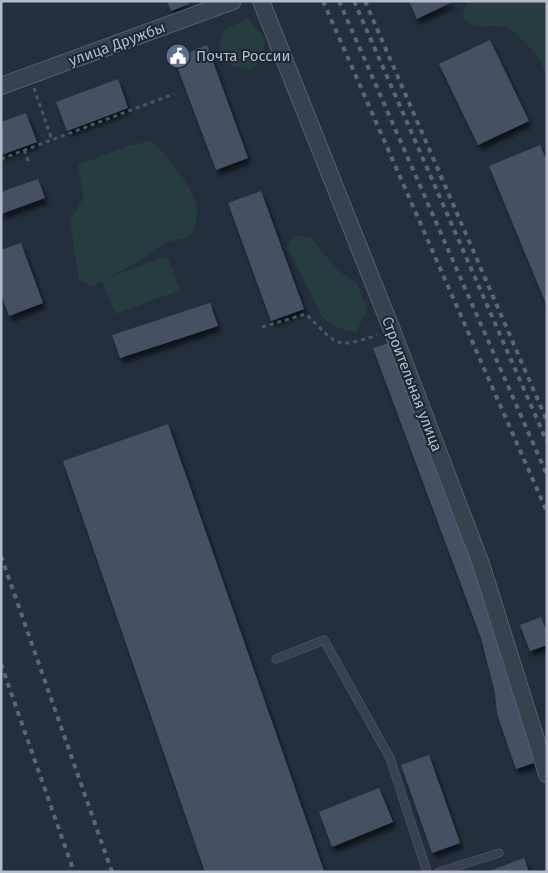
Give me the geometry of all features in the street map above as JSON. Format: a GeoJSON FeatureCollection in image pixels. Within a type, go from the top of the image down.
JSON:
{"type":"FeatureCollection","features":[{"type":"Feature","properties":{"kind":"street","name":"улица Дружбы"},"geometry":{"type":"LineString","coordinates":[[1,86],[233,1]]}},
{"type":"Feature","properties":{"kind":"street","name":"Строительная улица"},"geometry":{"type":"LineString","coordinates":[[261,1],[392,330],[481,564],[547,774]]}},
{"type":"Feature","properties":{"kind":"lane"},"geometry":{"type":"LineString","coordinates":[[276,659],[324,640],[390,758],[427,872]]}},
{"type":"Feature","properties":{"kind":"lane"},"geometry":{"type":"LineString","coordinates":[[439,872],[499,853]]}},
{"type":"Feature","properties":{"kind":"path"},"geometry":{"type":"LineString","coordinates":[[30,76],[52,140]]}},
{"type":"Feature","properties":{"kind":"path"},"geometry":{"type":"LineString","coordinates":[[1,159],[174,94]]}},
{"type":"Feature","properties":{"kind":"path"},"geometry":{"type":"LineString","coordinates":[[24,150],[30,165]]}},
{"type":"Feature","properties":{"kind":"path"},"geometry":{"type":"LineString","coordinates":[[262,327],[306,314],[334,342],[350,344],[392,330]]}},
{"type":"Feature","properties":{"kind":"green space"},"geometry":{"type":"Polygon","coordinates":[[[468,1],[547,1],[547,91],[543,67],[530,47],[506,27],[475,26],[471,24],[462,16],[468,1]]]}},
{"type":"Feature","properties":{"kind":"green space"},"geometry":{"type":"Polygon","coordinates":[[[248,19],[263,37],[265,58],[250,70],[230,65],[218,51],[224,30],[248,19]]]}},
{"type":"Feature","properties":{"kind":"green space"},"geometry":{"type":"Polygon","coordinates":[[[151,141],[183,177],[192,194],[197,214],[191,236],[167,242],[138,262],[108,278],[167,256],[180,290],[115,314],[102,281],[93,286],[79,280],[70,220],[84,197],[78,165],[128,146],[151,141]]]}},
{"type":"Feature","properties":{"kind":"green space"},"geometry":{"type":"Polygon","coordinates":[[[293,236],[310,237],[339,271],[357,283],[367,310],[356,332],[336,327],[322,317],[287,245],[293,236]]]}},
{"type":"Feature","properties":{"kind":"building"},"geometry":{"type":"Polygon","coordinates":[[[167,1],[187,1],[189,4],[171,11],[167,1]]]}},
{"type":"Feature","properties":{"kind":"building"},"geometry":{"type":"Polygon","coordinates":[[[409,1],[454,1],[417,19],[409,1]]]}},
{"type":"Feature","properties":{"kind":"building"},"geometry":{"type":"Polygon","coordinates":[[[490,40],[529,121],[478,145],[439,64],[490,40]]]}},
{"type":"Feature","properties":{"kind":"building"},"geometry":{"type":"Polygon","coordinates":[[[207,45],[248,158],[216,170],[172,53],[188,47],[190,52],[207,45]]]}},
{"type":"Feature","properties":{"kind":"building"},"geometry":{"type":"Polygon","coordinates":[[[118,79],[128,108],[67,131],[56,102],[118,79]]]}},
{"type":"Feature","properties":{"kind":"building"},"geometry":{"type":"Polygon","coordinates":[[[26,113],[37,142],[1,155],[1,122],[26,113]]]}},
{"type":"Feature","properties":{"kind":"building"},"geometry":{"type":"Polygon","coordinates":[[[540,145],[547,161],[547,306],[489,166],[540,145]]]}},
{"type":"Feature","properties":{"kind":"building"},"geometry":{"type":"Polygon","coordinates":[[[38,179],[45,198],[1,214],[1,192],[38,179]]]}},
{"type":"Feature","properties":{"kind":"building"},"geometry":{"type":"Polygon","coordinates":[[[261,191],[304,309],[271,321],[228,203],[261,191]]]}},
{"type":"Feature","properties":{"kind":"building"},"geometry":{"type":"Polygon","coordinates":[[[21,243],[43,303],[9,316],[1,294],[1,250],[21,243]]]}},
{"type":"Feature","properties":{"kind":"building"},"geometry":{"type":"Polygon","coordinates":[[[210,303],[218,326],[120,358],[112,335],[210,303]]]}},
{"type":"Feature","properties":{"kind":"building"},"geometry":{"type":"Polygon","coordinates":[[[392,342],[509,661],[534,763],[516,769],[497,714],[495,693],[481,638],[373,348],[392,342]]]}},
{"type":"Feature","properties":{"kind":"building"},"geometry":{"type":"Polygon","coordinates":[[[168,424],[324,871],[322,872],[205,872],[63,461],[168,424]]]}},
{"type":"Feature","properties":{"kind":"building"},"geometry":{"type":"Polygon","coordinates":[[[541,617],[547,632],[547,645],[530,651],[520,625],[541,617]]]}},
{"type":"Feature","properties":{"kind":"building"},"geometry":{"type":"Polygon","coordinates":[[[429,755],[460,843],[432,853],[401,765],[429,755]]]}},
{"type":"Feature","properties":{"kind":"building"},"geometry":{"type":"Polygon","coordinates":[[[379,788],[393,822],[332,847],[319,812],[379,788]]]}},
{"type":"Feature","properties":{"kind":"building"},"geometry":{"type":"Polygon","coordinates":[[[524,858],[529,872],[487,872],[524,858]]]}},
{"type":"Feature","properties":{"kind":"railway"},"geometry":{"type":"LineString","coordinates":[[323,1],[547,512]]}},
{"type":"Feature","properties":{"kind":"railway"},"geometry":{"type":"LineString","coordinates":[[339,1],[547,475]]}},
{"type":"Feature","properties":{"kind":"railway"},"geometry":{"type":"LineString","coordinates":[[354,1],[547,442]]}},
{"type":"Feature","properties":{"kind":"railway"},"geometry":{"type":"LineString","coordinates":[[365,1],[547,421]]}},
{"type":"Feature","properties":{"kind":"railway"},"geometry":{"type":"LineString","coordinates":[[1,556],[112,872]]}},
{"type":"Feature","properties":{"kind":"railway"},"geometry":{"type":"LineString","coordinates":[[1,664],[74,872]]}},
{"type":"Feature","properties":{"kind":"place","name":"Почта России"},"geometry":{"type":"Point","coordinates":[178,56]}}]}
